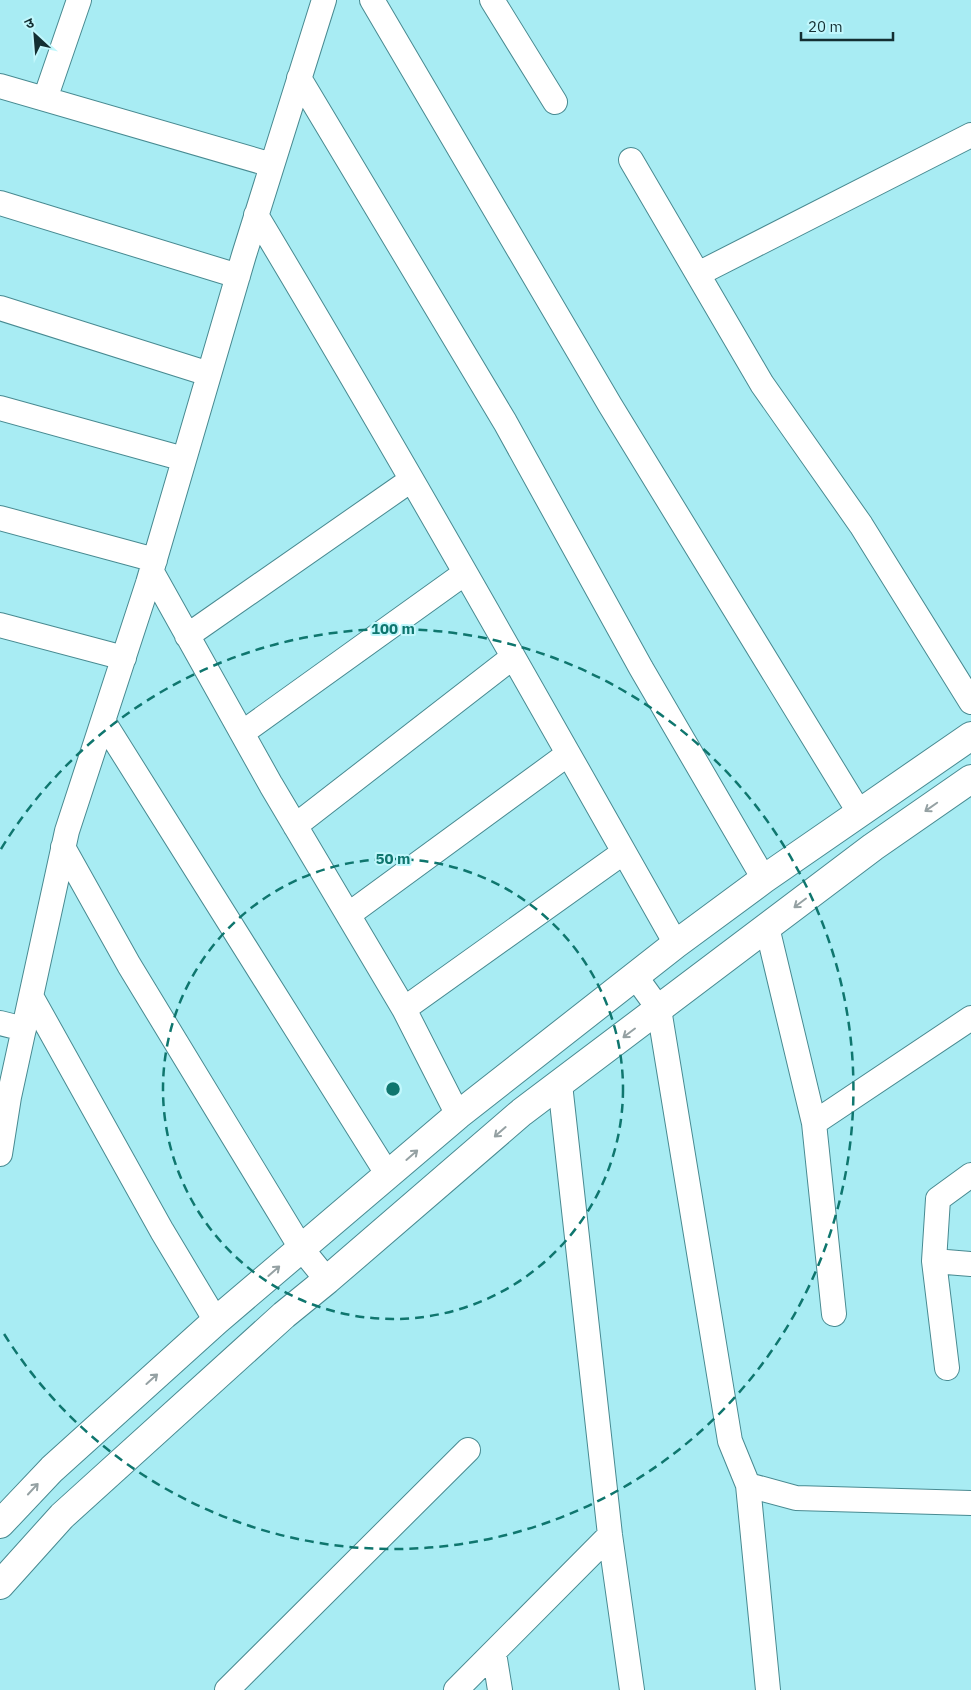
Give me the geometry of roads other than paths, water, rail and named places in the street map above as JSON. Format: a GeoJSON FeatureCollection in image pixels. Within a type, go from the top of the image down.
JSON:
{"type":"FeatureCollection","features":[{"type":"Feature","properties":{"kind":"street"},"geometry":{"type":"LineString","coordinates":[[45,99],[79,0]]}},
{"type":"Feature","properties":{"kind":"street"},"geometry":{"type":"LineString","coordinates":[[0,1154],[3,1115],[24,1029],[67,831],[153,566],[256,215],[324,0]]}},
{"type":"Feature","properties":{"kind":"street"},"geometry":{"type":"LineString","coordinates":[[372,0],[610,405],[859,812]]}},
{"type":"Feature","properties":{"kind":"street"},"geometry":{"type":"LineString","coordinates":[[492,0],[555,102]]}},
{"type":"Feature","properties":{"kind":"street"},"geometry":{"type":"LineString","coordinates":[[300,78],[504,422],[641,668],[764,879]]}},
{"type":"Feature","properties":{"kind":"street"},"geometry":{"type":"LineString","coordinates":[[0,86],[272,165]]}},
{"type":"Feature","properties":{"kind":"street"},"geometry":{"type":"LineString","coordinates":[[698,274],[971,135]]}},
{"type":"Feature","properties":{"kind":"street"},"geometry":{"type":"LineString","coordinates":[[631,160],[762,384],[861,525],[971,702]]}},
{"type":"Feature","properties":{"kind":"street"},"geometry":{"type":"LineString","coordinates":[[0,203],[238,276]]}},
{"type":"Feature","properties":{"kind":"street"},"geometry":{"type":"LineString","coordinates":[[256,215],[312,308],[676,944]]}},
{"type":"Feature","properties":{"kind":"street"},"geometry":{"type":"LineString","coordinates":[[0,308],[209,374]]}},
{"type":"Feature","properties":{"kind":"street"},"geometry":{"type":"LineString","coordinates":[[0,408],[184,459]]}},
{"type":"Feature","properties":{"kind":"street"},"geometry":{"type":"LineString","coordinates":[[187,636],[411,480]]}},
{"type":"Feature","properties":{"kind":"street"},"geometry":{"type":"LineString","coordinates":[[0,518],[153,566],[187,636],[295,826],[404,1010],[458,1115]]}},
{"type":"Feature","properties":{"kind":"street"},"geometry":{"type":"LineString","coordinates":[[242,733],[465,574]]}},
{"type":"Feature","properties":{"kind":"street"},"geometry":{"type":"LineString","coordinates":[[0,626],[124,658]]}},
{"type":"Feature","properties":{"kind":"street"},"geometry":{"type":"LineString","coordinates":[[295,826],[513,657]]}},
{"type":"Feature","properties":{"kind":"street"},"geometry":{"type":"LineString","coordinates":[[103,721],[388,1175]]}},
{"type":"Feature","properties":{"kind":"street"},"geometry":{"type":"LineString","coordinates":[[0,1524],[52,1470],[216,1321],[458,1115],[676,944],[859,812],[971,736]]}},
{"type":"Feature","properties":{"kind":"street"},"geometry":{"type":"LineString","coordinates":[[348,915],[568,754]]}},
{"type":"Feature","properties":{"kind":"street"},"geometry":{"type":"LineString","coordinates":[[0,1586],[62,1516],[284,1315],[522,1112],[873,847],[971,779]]}},
{"type":"Feature","properties":{"kind":"street"},"geometry":{"type":"LineString","coordinates":[[63,847],[129,965],[301,1248],[327,1280]]}},
{"type":"Feature","properties":{"kind":"street"},"geometry":{"type":"LineString","coordinates":[[404,1010],[624,852]]}},
{"type":"Feature","properties":{"kind":"street"},"geometry":{"type":"LineString","coordinates":[[767,927],[814,1123],[834,1314]]}},
{"type":"Feature","properties":{"kind":"street"},"geometry":{"type":"LineString","coordinates":[[635,976],[660,1009],[730,1441],[748,1485],[768,1690]]}},
{"type":"Feature","properties":{"kind":"street"},"geometry":{"type":"LineString","coordinates":[[31,996],[162,1231],[216,1321]]}},
{"type":"Feature","properties":{"kind":"street"},"geometry":{"type":"LineString","coordinates":[[814,1123],[971,1018]]}},
{"type":"Feature","properties":{"kind":"street"},"geometry":{"type":"LineString","coordinates":[[0,1023],[24,1029]]}},
{"type":"Feature","properties":{"kind":"street"},"geometry":{"type":"LineString","coordinates":[[560,1084],[610,1535],[632,1690]]}},
{"type":"Feature","properties":{"kind":"street"},"geometry":{"type":"LineString","coordinates":[[947,1368],[934,1261],[938,1199],[971,1175]]}},
{"type":"Feature","properties":{"kind":"street"},"geometry":{"type":"LineString","coordinates":[[934,1261],[971,1264]]}},
{"type":"Feature","properties":{"kind":"street"},"geometry":{"type":"LineString","coordinates":[[228,1690],[468,1450]]}},
{"type":"Feature","properties":{"kind":"street"},"geometry":{"type":"LineString","coordinates":[[748,1485],[796,1498],[971,1503]]}},
{"type":"Feature","properties":{"kind":"street"},"geometry":{"type":"LineString","coordinates":[[456,1690],[610,1535]]}},
{"type":"Feature","properties":{"kind":"street"},"geometry":{"type":"LineString","coordinates":[[494,1653],[500,1690]]}}]}
